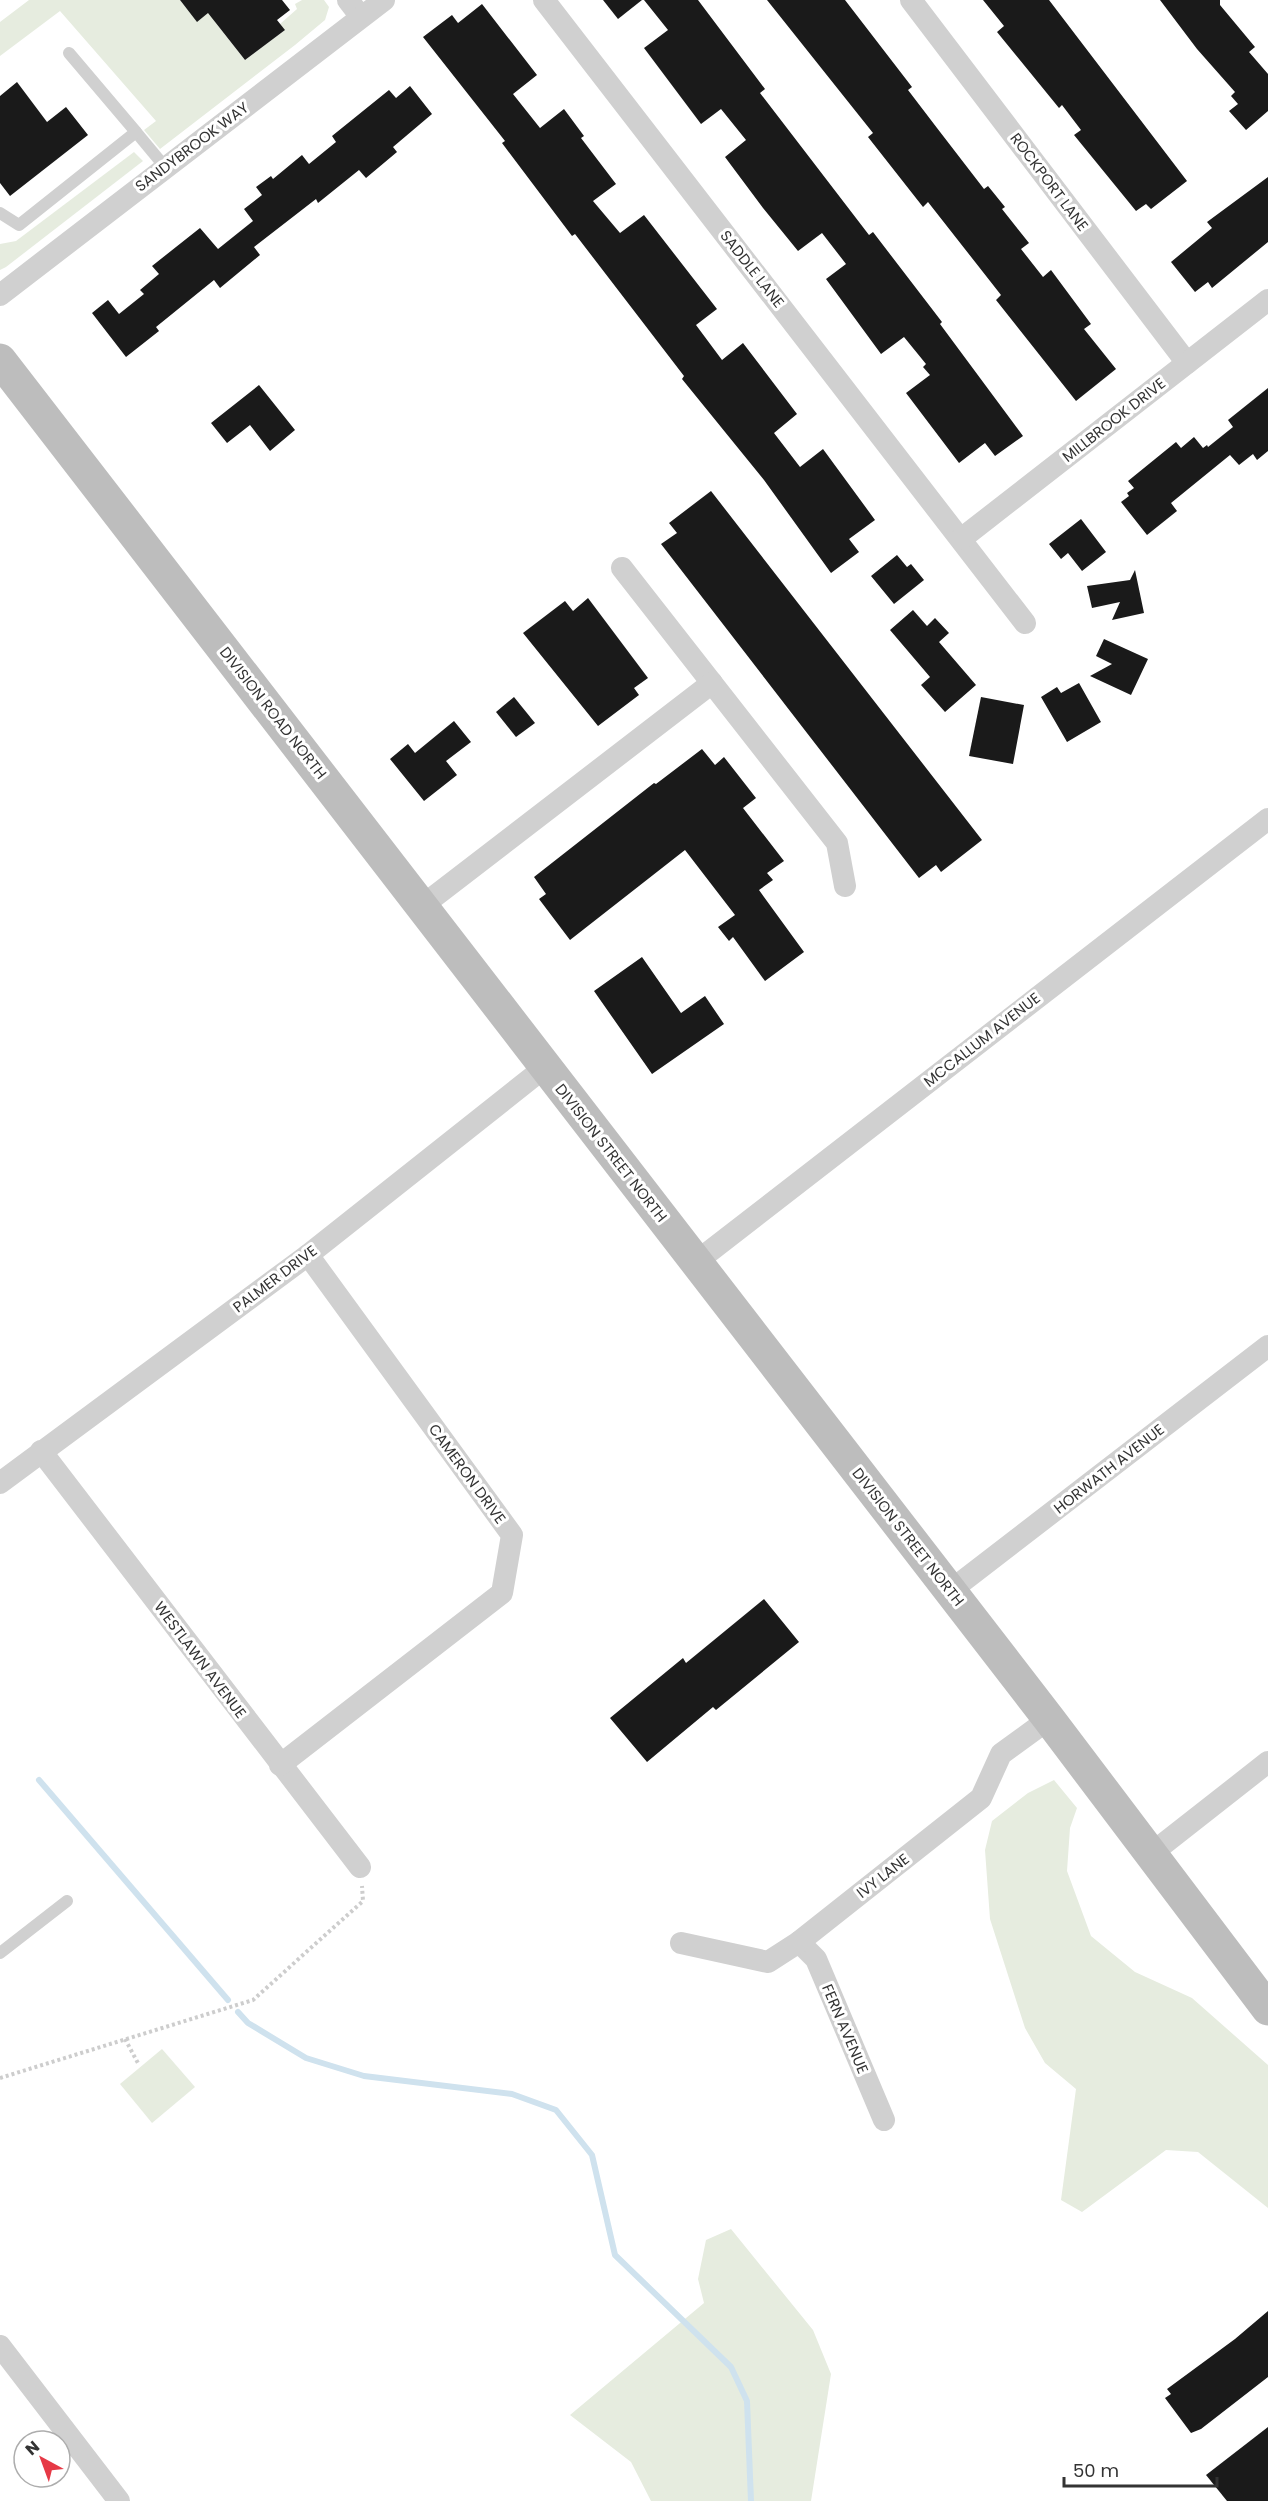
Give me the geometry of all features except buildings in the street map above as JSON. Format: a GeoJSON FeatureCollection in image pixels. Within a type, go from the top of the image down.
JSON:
{"type":"FeatureCollection","features":[{"type":"Feature","properties":{"kind":"main road","name":"DIVISION ROAD NORTH"},"geometry":{"type":"LineString","coordinates":[[0,360],[422,906],[544,1068]]}},
{"type":"Feature","properties":{"kind":"main road","name":"DIVISION STREET NORTH"},"geometry":{"type":"LineString","coordinates":[[544,1068],[1049,1719],[1268,2009]]}},
{"type":"Feature","properties":{"kind":"street","name":"SANDYBROOK WAY"},"geometry":{"type":"LineString","coordinates":[[0,295],[165,167],[355,9],[384,0]]}},
{"type":"Feature","properties":{"kind":"street","name":"SADDLE LANE"},"geometry":{"type":"LineString","coordinates":[[544,0],[1025,623]]}},
{"type":"Feature","properties":{"kind":"street","name":"ROCKPORT LANE"},"geometry":{"type":"LineString","coordinates":[[911,0],[1187,363]]}},
{"type":"Feature","properties":{"kind":"street","name":"MILLBROOK DRIVE"},"geometry":{"type":"LineString","coordinates":[[960,539],[1268,300]]}},
{"type":"Feature","properties":{"kind":"street"},"geometry":{"type":"LineString","coordinates":[[622,568],[837,843],[845,886]]}},
{"type":"Feature","properties":{"kind":"street"},"geometry":{"type":"LineString","coordinates":[[422,906],[712,683]]}},
{"type":"Feature","properties":{"kind":"street","name":"MCCALLUM AVENUE"},"geometry":{"type":"LineString","coordinates":[[696,1262],[1268,819]]}},
{"type":"Feature","properties":{"kind":"street","name":"PALMER DRIVE"},"geometry":{"type":"LineString","coordinates":[[0,1483],[308,1255],[544,1068]]}},
{"type":"Feature","properties":{"kind":"street","name":"CAMERON DRIVE"},"geometry":{"type":"LineString","coordinates":[[280,1765],[502,1593],[512,1535],[308,1255]]}},
{"type":"Feature","properties":{"kind":"street","name":"HORWATH AVENUE"},"geometry":{"type":"LineString","coordinates":[[950,1591],[1268,1346]]}},
{"type":"Feature","properties":{"kind":"street","name":"WESTLAWN AVENUE"},"geometry":{"type":"LineString","coordinates":[[41,1451],[360,1867]]}},
{"type":"Feature","properties":{"kind":"street","name":"IVY LANE"},"geometry":{"type":"LineString","coordinates":[[681,1943],[768,1962],[799,1942],[981,1798],[1001,1754],[1049,1719]]}},
{"type":"Feature","properties":{"kind":"street"},"geometry":{"type":"LineString","coordinates":[[1152,1853],[1268,1762]]}},
{"type":"Feature","properties":{"kind":"street","name":"FERN AVENUE"},"geometry":{"type":"LineString","coordinates":[[799,1942],[816,1959],[884,2120]]}},
{"type":"Feature","properties":{"kind":"street"},"geometry":{"type":"LineString","coordinates":[[0,2346],[119,2501]]}},
{"type":"Feature","properties":{"kind":"lane"},"geometry":{"type":"LineString","coordinates":[[69,53],[165,167]]}},
{"type":"Feature","properties":{"kind":"lane"},"geometry":{"type":"LineString","coordinates":[[0,213],[19,225],[136,132]]}},
{"type":"Feature","properties":{"kind":"lane"},"geometry":{"type":"LineString","coordinates":[[0,1953],[68,1901]]}},
{"type":"Feature","properties":{"kind":"path"},"geometry":{"type":"LineString","coordinates":[[0,2078],[252,2000],[363,1901],[360,1867]]}},
{"type":"Feature","properties":{"kind":"path"},"geometry":{"type":"LineString","coordinates":[[125,2039],[139,2065]]}},
{"type":"Feature","properties":{"kind":"shaded area"},"geometry":{"type":"Polygon","coordinates":[[[29,0],[180,0],[197,21],[225,0],[215,22],[245,60],[285,30],[280,24],[297,9],[295,4],[302,0],[324,0],[329,7],[325,20],[160,149],[144,130],[156,121],[60,11],[0,56],[0,22],[29,0]]]}},
{"type":"Feature","properties":{"kind":"shaded area"},"geometry":{"type":"Polygon","coordinates":[[[134,152],[143,161],[0,270],[0,244],[16,241],[134,152]]]}},
{"type":"Feature","properties":{"kind":"shaded area"},"geometry":{"type":"Polygon","coordinates":[[[1054,1780],[1077,1808],[1070,1828],[1067,1871],[1091,1936],[1135,1972],[1192,1998],[1268,2065],[1268,2208],[1198,2152],[1166,2150],[1082,2212],[1061,2200],[1076,2089],[1045,2063],[1025,2028],[990,1919],[985,1850],[992,1821],[1028,1793],[1054,1780]]]}},
{"type":"Feature","properties":{"kind":"shaded area"},"geometry":{"type":"Polygon","coordinates":[[[162,2049],[195,2087],[152,2123],[120,2084],[162,2049]]]}},
{"type":"Feature","properties":{"kind":"shaded area"},"geometry":{"type":"Polygon","coordinates":[[[731,2229],[813,2330],[831,2374],[811,2501],[651,2501],[631,2462],[570,2415],[704,2303],[698,2279],[706,2240],[731,2229]]]}},
{"type":"Feature","properties":{"kind":"waterway"},"geometry":{"type":"LineString","coordinates":[[39,1780],[228,2000]]}},
{"type":"Feature","properties":{"kind":"waterway"},"geometry":{"type":"LineString","coordinates":[[238,2012],[248,2023],[306,2058],[364,2076],[512,2094],[556,2110],[592,2155],[615,2255],[731,2367],[747,2401],[751,2501]]}}]}
